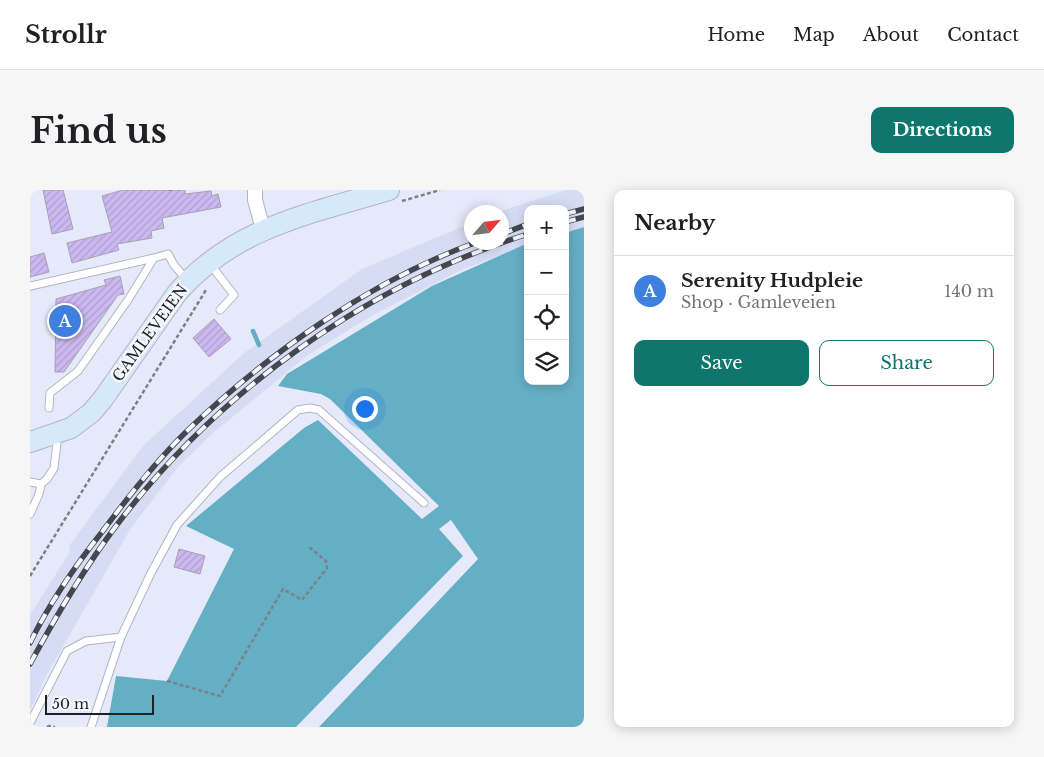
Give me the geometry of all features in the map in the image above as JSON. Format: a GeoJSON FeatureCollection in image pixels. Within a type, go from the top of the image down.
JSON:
{"type":"FeatureCollection","features":[{"type":"Feature","properties":{"kind":"main road","name":"GAMLEVEIEN"},"geometry":{"type":"LineString","coordinates":[[30,442],[72,428],[91,412],[103,399],[176,293],[188,280],[212,267],[231,246],[263,229],[299,217],[392,197]]}},
{"type":"Feature","properties":{"kind":"street"},"geometry":{"type":"LineString","coordinates":[[254,190],[263,229]]}},
{"type":"Feature","properties":{"kind":"lane"},"geometry":{"type":"LineString","coordinates":[[30,286],[168,254],[174,265],[188,280]]}},
{"type":"Feature","properties":{"kind":"lane"},"geometry":{"type":"LineString","coordinates":[[50,408],[50,393],[78,371],[128,300],[154,258]]}},
{"type":"Feature","properties":{"kind":"lane"},"geometry":{"type":"LineString","coordinates":[[212,267],[234,295],[220,310]]}},
{"type":"Feature","properties":{"kind":"lane"},"geometry":{"type":"LineString","coordinates":[[91,727],[121,637],[150,575],[177,525],[220,477],[298,410],[310,408],[319,410],[424,503]]}},
{"type":"Feature","properties":{"kind":"lane"},"geometry":{"type":"LineString","coordinates":[[30,514],[42,484],[54,468],[57,443],[53,434]]}},
{"type":"Feature","properties":{"kind":"lane"},"geometry":{"type":"LineString","coordinates":[[30,482],[42,484]]}},
{"type":"Feature","properties":{"kind":"lane"},"geometry":{"type":"LineString","coordinates":[[30,493],[39,494]]}},
{"type":"Feature","properties":{"kind":"lane"},"geometry":{"type":"LineString","coordinates":[[30,723],[67,651],[86,641],[121,637]]}},
{"type":"Feature","properties":{"kind":"path"},"geometry":{"type":"LineString","coordinates":[[392,197],[440,190]]}},
{"type":"Feature","properties":{"kind":"path"},"geometry":{"type":"LineString","coordinates":[[30,576],[212,267]]}},
{"type":"Feature","properties":{"kind":"path"},"geometry":{"type":"LineString","coordinates":[[167,681],[220,696],[283,589],[302,600],[328,568],[326,561],[308,546]]}},
{"type":"Feature","properties":{"kind":"path"},"geometry":{"type":"LineString","coordinates":[[47,727],[55,727]]}},
{"type":"Feature","properties":{"kind":"shaded area"},"geometry":{"type":"Polygon","coordinates":[[[566,190],[584,190],[584,231],[569,235],[569,205],[524,205],[524,247],[463,269],[373,315],[308,355],[213,433],[178,467],[131,528],[47,674],[30,711],[30,615],[70,552],[69,546],[143,446],[244,353],[362,269],[464,226],[464,250],[509,250],[509,208],[566,190]]]}},
{"type":"Feature","properties":{"kind":"water"},"geometry":{"type":"Polygon","coordinates":[[[584,227],[584,727],[319,727],[478,559],[451,520],[439,529],[463,556],[296,727],[107,727],[116,676],[167,681],[234,549],[186,526],[304,428],[318,420],[422,519],[439,506],[330,399],[321,394],[278,386],[287,374],[432,286],[524,245],[524,385],[569,385],[569,232],[584,227]]]}},
{"type":"Feature","properties":{"kind":"building"},"geometry":{"type":"Polygon","coordinates":[[[43,190],[63,190],[73,229],[52,234],[43,190]]]}},
{"type":"Feature","properties":{"kind":"building"},"geometry":{"type":"Polygon","coordinates":[[[123,190],[185,190],[185,194],[211,191],[212,196],[218,194],[221,207],[162,218],[164,228],[151,231],[152,238],[117,244],[119,250],[72,263],[67,243],[112,232],[102,196],[123,190]]]}},
{"type":"Feature","properties":{"kind":"building"},"geometry":{"type":"Polygon","coordinates":[[[44,253],[49,272],[30,277],[30,257],[44,253]]]}},
{"type":"Feature","properties":{"kind":"building"},"geometry":{"type":"Polygon","coordinates":[[[120,276],[124,294],[118,295],[64,372],[55,372],[56,299],[106,285],[104,280],[120,276]]]}},
{"type":"Feature","properties":{"kind":"building"},"geometry":{"type":"Polygon","coordinates":[[[214,319],[231,339],[209,357],[193,338],[214,319]]]}},
{"type":"Feature","properties":{"kind":"building"},"geometry":{"type":"Polygon","coordinates":[[[179,549],[205,556],[200,574],[174,567],[179,549]]]}},
{"type":"Feature","properties":{"kind":"waterway"},"geometry":{"type":"LineString","coordinates":[[253,331],[259,345]]}},
{"type":"Feature","properties":{"kind":"railway"},"geometry":{"type":"LineString","coordinates":[[569,213],[584,209]]}},
{"type":"Feature","properties":{"kind":"railway"},"geometry":{"type":"LineString","coordinates":[[569,221],[584,217]]}},
{"type":"Feature","properties":{"kind":"railway"},"geometry":{"type":"LineString","coordinates":[[509,231],[524,226]]}},
{"type":"Feature","properties":{"kind":"railway"},"geometry":{"type":"LineString","coordinates":[[30,664],[70,594],[116,526],[156,477],[201,431],[248,388],[300,348],[353,313],[410,282],[468,256],[524,235]]}},
{"type":"Feature","properties":{"kind":"railway"},"geometry":{"type":"LineString","coordinates":[[30,643],[45,614],[63,586],[122,506],[164,455],[218,402],[286,347],[360,298],[438,258],[464,247]]}},
{"type":"Feature","properties":{"kind":"place","name":"Serenity Hudpleie"},"geometry":{"type":"Point","coordinates":[65,321]}}]}
